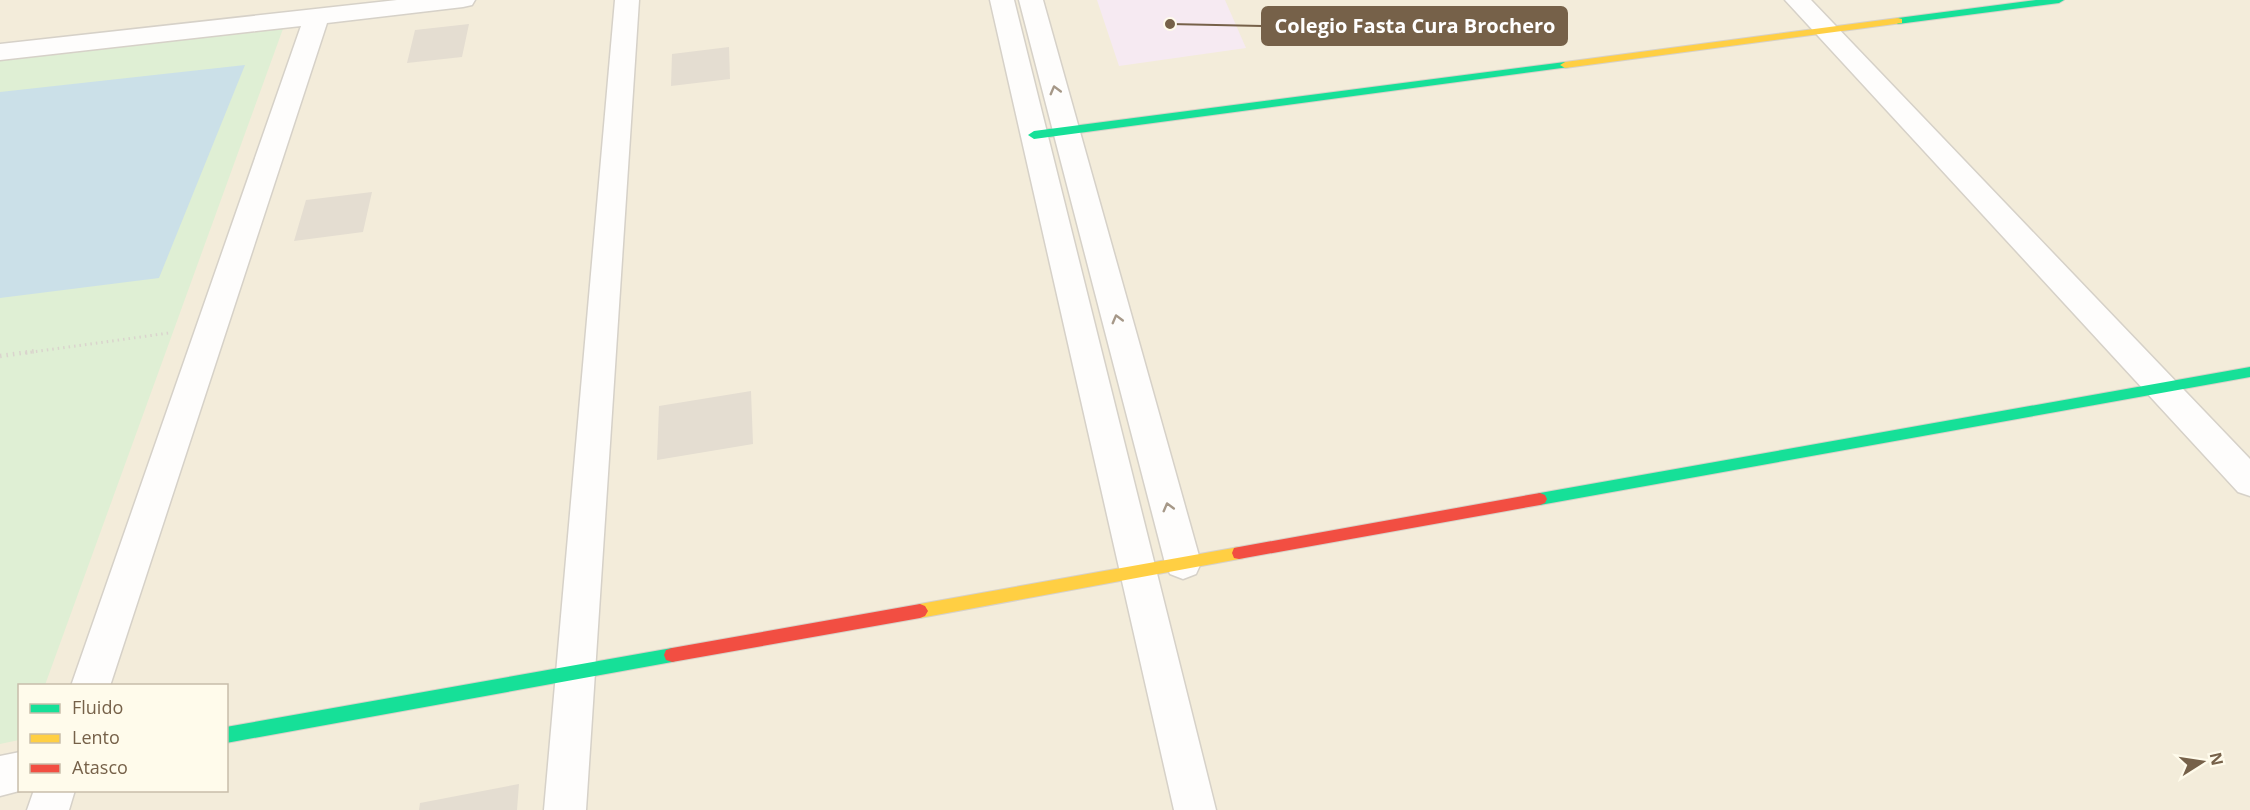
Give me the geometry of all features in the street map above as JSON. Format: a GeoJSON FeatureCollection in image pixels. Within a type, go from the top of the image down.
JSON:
{"type":"FeatureCollection","features":[{"type":"Feature","properties":{"kind":"street"},"geometry":{"type":"LineString","coordinates":[[0,52],[463,0]]}},
{"type":"Feature","properties":{"kind":"street"},"geometry":{"type":"LineString","coordinates":[[565,810],[627,0]]}},
{"type":"Feature","properties":{"kind":"street"},"geometry":{"type":"LineString","coordinates":[[1002,0],[1195,810]]}},
{"type":"Feature","properties":{"kind":"street"},"geometry":{"type":"LineString","coordinates":[[1031,0],[1183,564]]}},
{"type":"Feature","properties":{"kind":"street"},"geometry":{"type":"LineString","coordinates":[[1797,0],[2250,482]]}},
{"type":"Feature","properties":{"kind":"street"},"geometry":{"type":"LineString","coordinates":[[1034,135],[2059,0]]}},
{"type":"Feature","properties":{"kind":"street"},"geometry":{"type":"LineString","coordinates":[[91,684],[316,17]]}},
{"type":"Feature","properties":{"kind":"street"},"geometry":{"type":"LineString","coordinates":[[228,735],[2250,372]]}},
{"type":"Feature","properties":{"kind":"street"},"geometry":{"type":"LineString","coordinates":[[0,776],[18,772]]}},
{"type":"Feature","properties":{"kind":"street"},"geometry":{"type":"LineString","coordinates":[[48,810],[54,792]]}},
{"type":"Feature","properties":{"kind":"path"},"geometry":{"type":"LineString","coordinates":[[0,356],[212,327]]}},
{"type":"Feature","properties":{"kind":"shaded area"},"geometry":{"type":"Polygon","coordinates":[[[0,0],[2250,0],[2250,810],[0,810],[0,0]]]}},
{"type":"Feature","properties":{"kind":"shaded area"},"geometry":{"type":"Polygon","coordinates":[[[1097,0],[1225,0],[1246,48],[1119,66],[1097,0]]]}},
{"type":"Feature","properties":{"kind":"green space"},"geometry":{"type":"Polygon","coordinates":[[[284,26],[45,684],[18,684],[18,740],[0,744],[0,58],[284,26]]]}},
{"type":"Feature","properties":{"kind":"water"},"geometry":{"type":"Polygon","coordinates":[[[245,65],[159,278],[0,298],[0,92],[245,65]]]}},
{"type":"Feature","properties":{"kind":"building"},"geometry":{"type":"Polygon","coordinates":[[[469,24],[462,57],[407,63],[415,30],[469,24]]]}},
{"type":"Feature","properties":{"kind":"building"},"geometry":{"type":"Polygon","coordinates":[[[729,47],[730,79],[671,86],[672,54],[729,47]]]}},
{"type":"Feature","properties":{"kind":"building"},"geometry":{"type":"Polygon","coordinates":[[[372,192],[363,232],[294,241],[306,200],[372,192]]]}},
{"type":"Feature","properties":{"kind":"building"},"geometry":{"type":"Polygon","coordinates":[[[751,391],[753,444],[657,460],[659,406],[751,391]]]}},
{"type":"Feature","properties":{"kind":"building"},"geometry":{"type":"Polygon","coordinates":[[[519,784],[517,810],[419,810],[420,803],[519,784]]]}},
{"type":"Feature","properties":{"kind":"traffic: fast"},"geometry":{"type":"LineString","coordinates":[[1898,21],[2059,0]]}},
{"type":"Feature","properties":{"kind":"traffic: fast"},"geometry":{"type":"LineString","coordinates":[[1034,135],[1565,65]]}},
{"type":"Feature","properties":{"kind":"traffic: fast"},"geometry":{"type":"LineString","coordinates":[[1540,499],[2250,372]]}},
{"type":"Feature","properties":{"kind":"traffic: fast"},"geometry":{"type":"LineString","coordinates":[[228,735],[672,655]]}},
{"type":"Feature","properties":{"kind":"traffic: slow"},"geometry":{"type":"LineString","coordinates":[[1565,65],[1898,21]]}},
{"type":"Feature","properties":{"kind":"traffic: slow"},"geometry":{"type":"LineString","coordinates":[[920,611],[1239,553]]}},
{"type":"Feature","properties":{"kind":"traffic: jam"},"geometry":{"type":"LineString","coordinates":[[1239,553],[1540,499]]}},
{"type":"Feature","properties":{"kind":"traffic: jam"},"geometry":{"type":"LineString","coordinates":[[672,655],[920,611]]}},
{"type":"Feature","properties":{"kind":"place","name":"Colegio Fasta Cura Brochero"},"geometry":{"type":"Point","coordinates":[1170,24]}}]}
